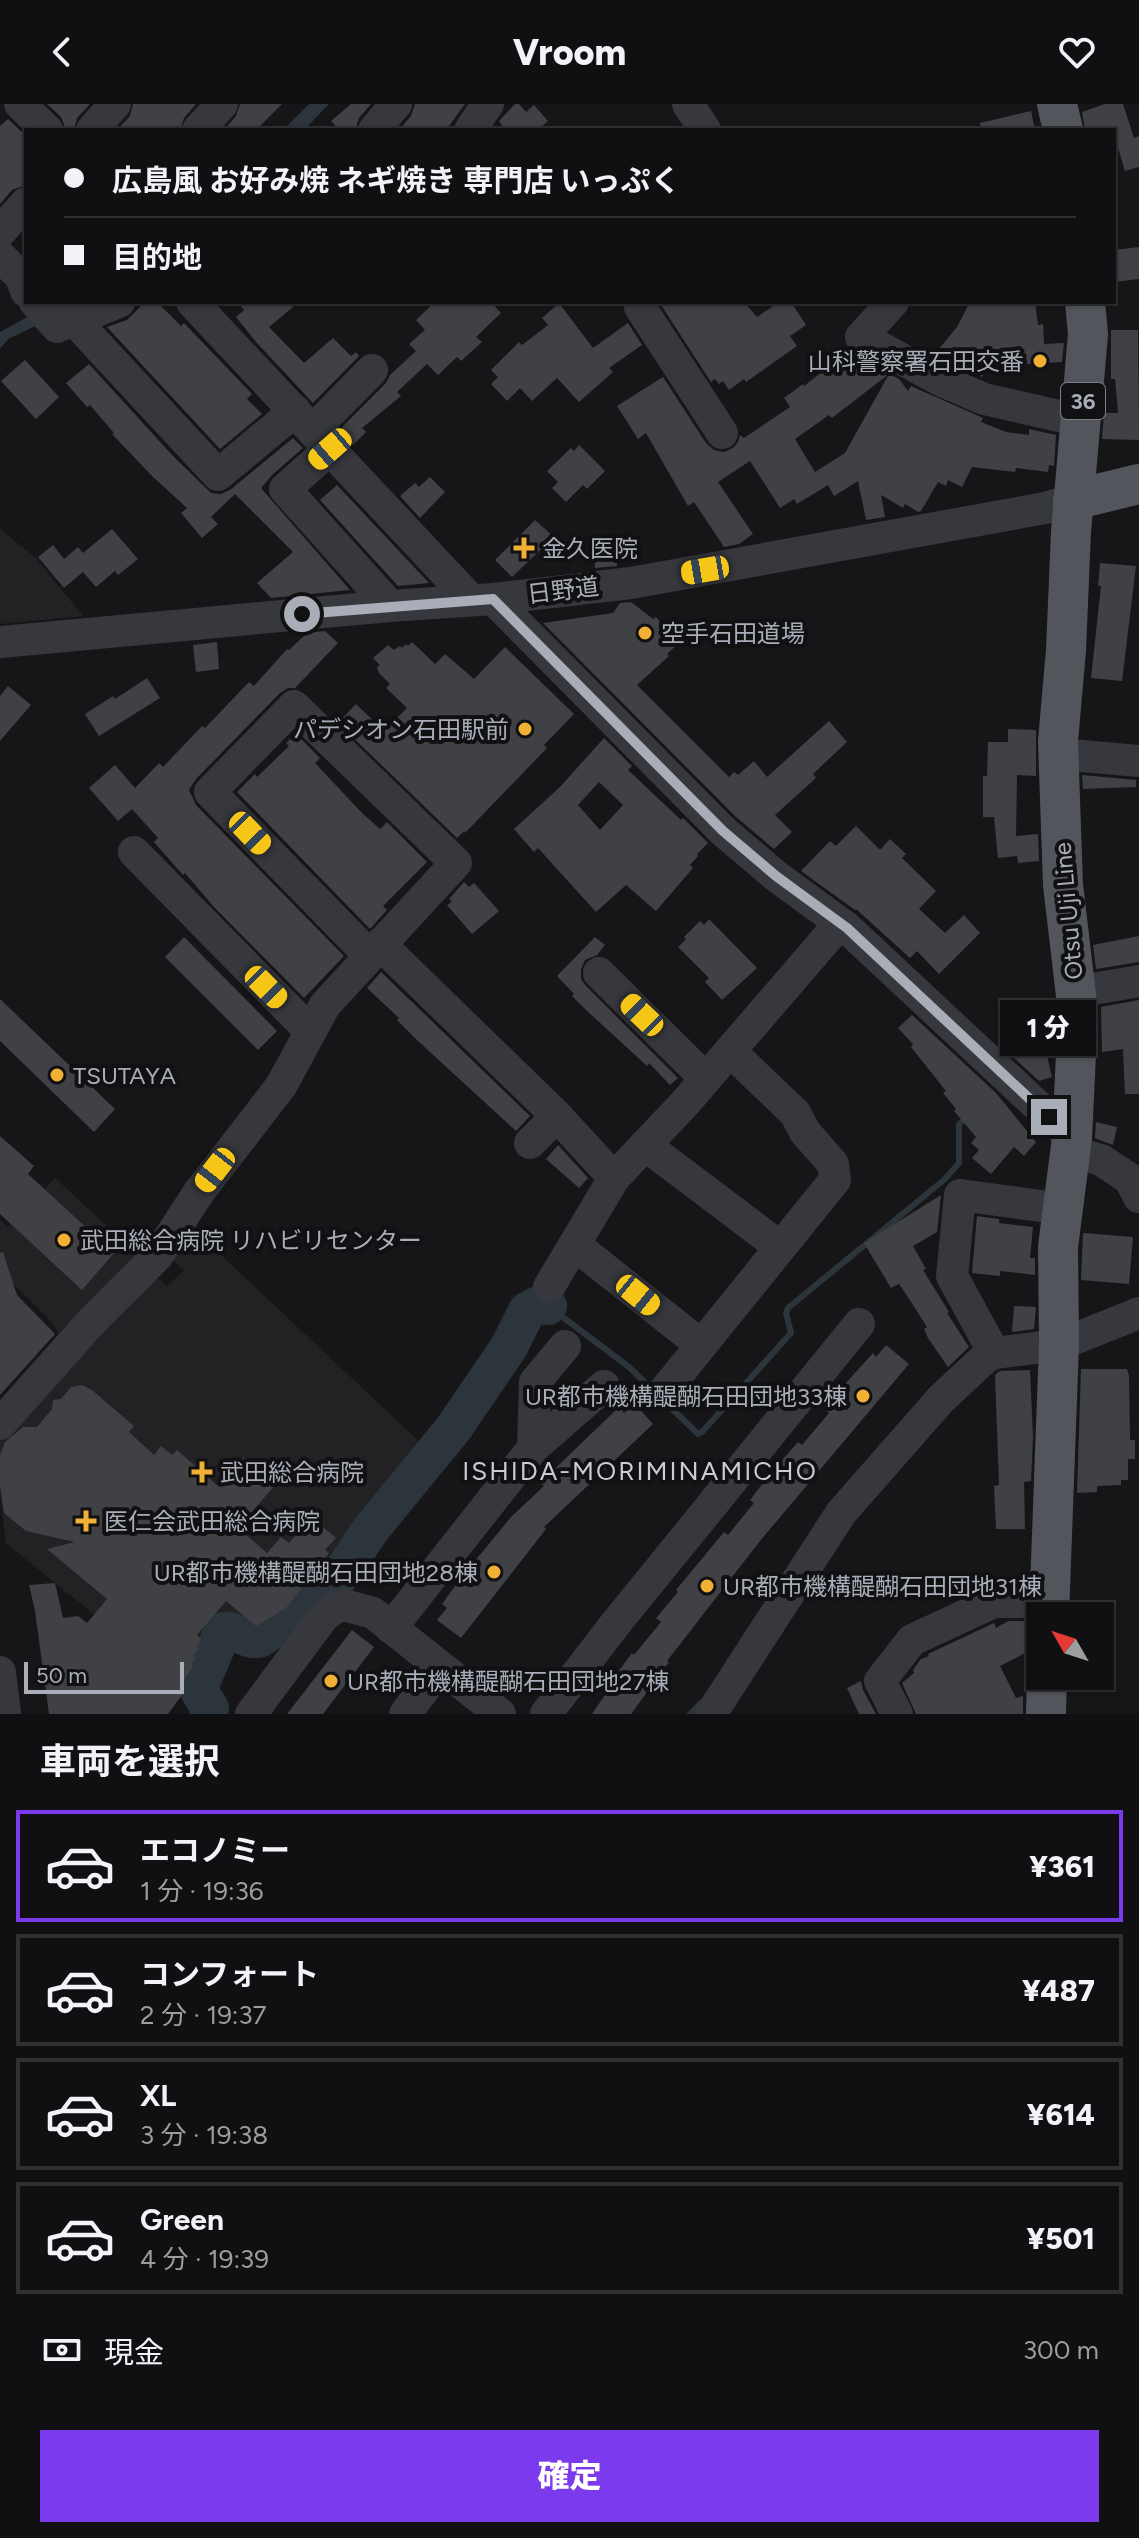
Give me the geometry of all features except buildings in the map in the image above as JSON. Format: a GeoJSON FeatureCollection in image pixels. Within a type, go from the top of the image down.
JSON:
{"type":"FeatureCollection","features":[{"type":"Feature","properties":{"kind":"main road"},"geometry":{"type":"LineString","coordinates":[[1057,104],[1063,128]]}},
{"type":"Feature","properties":{"kind":"main road","name":"Otsu Uji Line"},"geometry":{"type":"LineString","coordinates":[[1049,1602],[1059,1345],[1058,1247],[1071,1144],[1078,1012],[1063,885],[1059,754],[1073,500],[1088,334],[1085,304]]}},
{"type":"Feature","properties":{"kind":"main road"},"geometry":{"type":"LineString","coordinates":[[1073,500],[1139,484]]}},
{"type":"Feature","properties":{"kind":"main road"},"geometry":{"type":"LineString","coordinates":[[1046,1714],[1047,1690]]}},
{"type":"Feature","properties":{"kind":"street"},"geometry":{"type":"LineString","coordinates":[[0,113],[8,104]]}},
{"type":"Feature","properties":{"kind":"street"},"geometry":{"type":"LineString","coordinates":[[20,104],[45,128]]}},
{"type":"Feature","properties":{"kind":"street"},"geometry":{"type":"LineString","coordinates":[[94,128],[115,104]]}},
{"type":"Feature","properties":{"kind":"street"},"geometry":{"type":"LineString","coordinates":[[200,128],[222,104]]}},
{"type":"Feature","properties":{"kind":"street"},"geometry":{"type":"LineString","coordinates":[[376,128],[396,104]]}},
{"type":"Feature","properties":{"kind":"street"},"geometry":{"type":"LineString","coordinates":[[471,128],[488,104]]}},
{"type":"Feature","properties":{"kind":"street"},"geometry":{"type":"LineString","coordinates":[[688,104],[704,128]]}},
{"type":"Feature","properties":{"kind":"street"},"geometry":{"type":"LineString","coordinates":[[0,232],[24,205]]}},
{"type":"Feature","properties":{"kind":"street"},"geometry":{"type":"LineString","coordinates":[[0,256],[21,277],[24,285]]}},
{"type":"Feature","properties":{"kind":"street"},"geometry":{"type":"LineString","coordinates":[[54,314],[108,304]]}},
{"type":"Feature","properties":{"kind":"street"},"geometry":{"type":"LineString","coordinates":[[891,304],[861,337],[940,380],[984,399],[1081,421]]}},
{"type":"Feature","properties":{"kind":"street"},"geometry":{"type":"LineString","coordinates":[[203,305],[313,430],[482,599],[723,831],[776,876],[840,923],[1071,1144],[1130,1179],[1139,1197]]}},
{"type":"Feature","properties":{"kind":"street"},"geometry":{"type":"LineString","coordinates":[[640,307],[722,433]]}},
{"type":"Feature","properties":{"kind":"street"},"geometry":{"type":"LineString","coordinates":[[54,314],[218,475],[313,430]]}},
{"type":"Feature","properties":{"kind":"street"},"geometry":{"type":"LineString","coordinates":[[372,370],[313,430],[285,489],[390,606]]}},
{"type":"Feature","properties":{"kind":"street","name":"日野道"},"geometry":{"type":"LineString","coordinates":[[0,642],[631,583],[1045,508],[1073,500]]}},
{"type":"Feature","properties":{"kind":"street"},"geometry":{"type":"LineString","coordinates":[[0,1424],[92,1321],[158,1255],[199,1192],[281,1086],[325,1005],[375,949],[456,863],[294,706],[210,792],[375,949],[557,1116],[614,1178]]}},
{"type":"Feature","properties":{"kind":"street"},"geometry":{"type":"LineString","coordinates":[[1059,754],[1139,761]]}},
{"type":"Feature","properties":{"kind":"street"},"geometry":{"type":"LineString","coordinates":[[134,852],[310,1031]]}},
{"type":"Feature","properties":{"kind":"street"},"geometry":{"type":"LineString","coordinates":[[549,1287],[614,1178],[686,1102],[840,923]]}},
{"type":"Feature","properties":{"kind":"street"},"geometry":{"type":"LineString","coordinates":[[599,973],[705,1078]]}},
{"type":"Feature","properties":{"kind":"street"},"geometry":{"type":"LineString","coordinates":[[1076,992],[1139,981]]}},
{"type":"Feature","properties":{"kind":"street"},"geometry":{"type":"LineString","coordinates":[[662,1394],[835,1180],[833,1164],[805,1132],[795,1113],[730,1051]]}},
{"type":"Feature","properties":{"kind":"street"},"geometry":{"type":"LineString","coordinates":[[530,1143],[557,1116]]}},
{"type":"Feature","properties":{"kind":"street"},"geometry":{"type":"LineString","coordinates":[[645,1145],[780,1247]]}},
{"type":"Feature","properties":{"kind":"street"},"geometry":{"type":"LineString","coordinates":[[994,1353],[952,1276],[960,1195],[1063,1209]]}},
{"type":"Feature","properties":{"kind":"street"},"geometry":{"type":"LineString","coordinates":[[575,1245],[701,1345]]}},
{"type":"Feature","properties":{"kind":"street"},"geometry":{"type":"LineString","coordinates":[[711,1714],[841,1513],[941,1399],[994,1353],[1059,1345],[1139,1313]]}},
{"type":"Feature","properties":{"kind":"street"},"geometry":{"type":"LineString","coordinates":[[546,1714],[859,1324]]}},
{"type":"Feature","properties":{"kind":"street"},"geometry":{"type":"LineString","coordinates":[[533,1448],[535,1382],[565,1346]]}},
{"type":"Feature","properties":{"kind":"street"},"geometry":{"type":"LineString","coordinates":[[391,1628],[533,1448],[604,1386]]}},
{"type":"Feature","properties":{"kind":"street"},"geometry":{"type":"LineString","coordinates":[[897,1714],[880,1681],[912,1640],[994,1602],[1026,1606]]}},
{"type":"Feature","properties":{"kind":"street"},"geometry":{"type":"LineString","coordinates":[[251,1714],[324,1616],[344,1605],[373,1613],[500,1714]]}},
{"type":"Feature","properties":{"kind":"street"},"geometry":{"type":"LineString","coordinates":[[405,1714],[440,1668]]}},
{"type":"Feature","properties":{"kind":"street"},"geometry":{"type":"LineString","coordinates":[[0,1672],[5,1714]]}},
{"type":"Feature","properties":{"kind":"shaded area"},"geometry":{"type":"Polygon","coordinates":[[[309,104],[329,104],[306,128],[285,128],[309,104]]]}},
{"type":"Feature","properties":{"kind":"shaded area"},"geometry":{"type":"Polygon","coordinates":[[[51,304],[83,304],[8,339],[0,349],[0,332],[51,304]]]}},
{"type":"Feature","properties":{"kind":"shaded area"},"geometry":{"type":"Polygon","coordinates":[[[0,529],[36,558],[83,616],[0,624],[0,529]]]}},
{"type":"Feature","properties":{"kind":"shaded area"},"geometry":{"type":"Polygon","coordinates":[[[55,1178],[139,1256],[60,1335],[49,1319],[0,1270],[0,1220],[8,1227],[55,1178]]]}},
{"type":"Feature","properties":{"kind":"shaded area","name":"武田総合病院"},"geometry":{"type":"Polygon","coordinates":[[[187,1223],[426,1448],[382,1497],[352,1538],[318,1571],[324,1577],[309,1597],[252,1631],[218,1615],[205,1634],[188,1691],[6,1543],[0,1496],[0,1433],[152,1273],[167,1286],[184,1270],[167,1255],[187,1223]]]}},
{"type":"Feature","properties":{"kind":"waterway"},"geometry":{"type":"LineString","coordinates":[[665,1402],[698,1434],[703,1431],[791,1333],[786,1313],[788,1308],[945,1179],[959,1163],[959,1124],[968,1117]]}},
{"type":"Feature","properties":{"kind":"waterway"},"geometry":{"type":"LineString","coordinates":[[209,1714],[210,1708],[199,1691],[200,1685],[223,1631],[259,1639],[327,1594],[371,1529],[453,1429],[509,1347],[527,1311],[538,1305],[548,1306]]}},
{"type":"Feature","properties":{"kind":"waterway"},"geometry":{"type":"LineString","coordinates":[[548,1306],[629,1367],[654,1391]]}},
{"type":"Feature","properties":{"kind":"waterway"},"geometry":{"type":"LineString","coordinates":[[690,1714],[701,1703]]}},
{"type":"Feature","properties":{"kind":"place","name":"山科警察署石田交番"},"geometry":{"type":"Point","coordinates":[1040,361]}},
{"type":"Feature","properties":{"kind":"place","name":"金久医院"},"geometry":{"type":"Point","coordinates":[524,548]}},
{"type":"Feature","properties":{"kind":"place","name":"空手石田道場"},"geometry":{"type":"Point","coordinates":[645,633]}},
{"type":"Feature","properties":{"kind":"place","name":"パデシオン石田駅前"},"geometry":{"type":"Point","coordinates":[525,729]}},
{"type":"Feature","properties":{"kind":"place","name":"TSUTAYA"},"geometry":{"type":"Point","coordinates":[57,1075]}},
{"type":"Feature","properties":{"kind":"place","name":"武田総合病院 リハビリセンター"},"geometry":{"type":"Point","coordinates":[64,1240]}},
{"type":"Feature","properties":{"kind":"place","name":"UR都市機構醍醐石田団地33棟"},"geometry":{"type":"Point","coordinates":[863,1396]}},
{"type":"Feature","properties":{"kind":"place","name":"武田総合病院"},"geometry":{"type":"Point","coordinates":[202,1472]}},
{"type":"Feature","properties":{"kind":"place","name":"医仁会武田総合病院"},"geometry":{"type":"Point","coordinates":[86,1521]}},
{"type":"Feature","properties":{"kind":"place","name":"UR都市機構醍醐石田団地28棟"},"geometry":{"type":"Point","coordinates":[494,1572]}},
{"type":"Feature","properties":{"kind":"place","name":"UR都市機構醍醐石田団地31棟"},"geometry":{"type":"Point","coordinates":[707,1586]}},
{"type":"Feature","properties":{"kind":"place","name":"UR都市機構醍醐石田団地27棟"},"geometry":{"type":"Point","coordinates":[331,1681]}},
{"type":"Feature","properties":{"kind":"district","name":"ISHIDA-MORIMINAMICHO"},"geometry":{"type":"Point","coordinates":[640,1471]}},
{"type":"Feature","properties":{"kind":"route"},"geometry":{"type":"LineString","coordinates":[[302,614],[493,599],[723,831],[776,876],[847,928],[1049,1117]]}}]}
